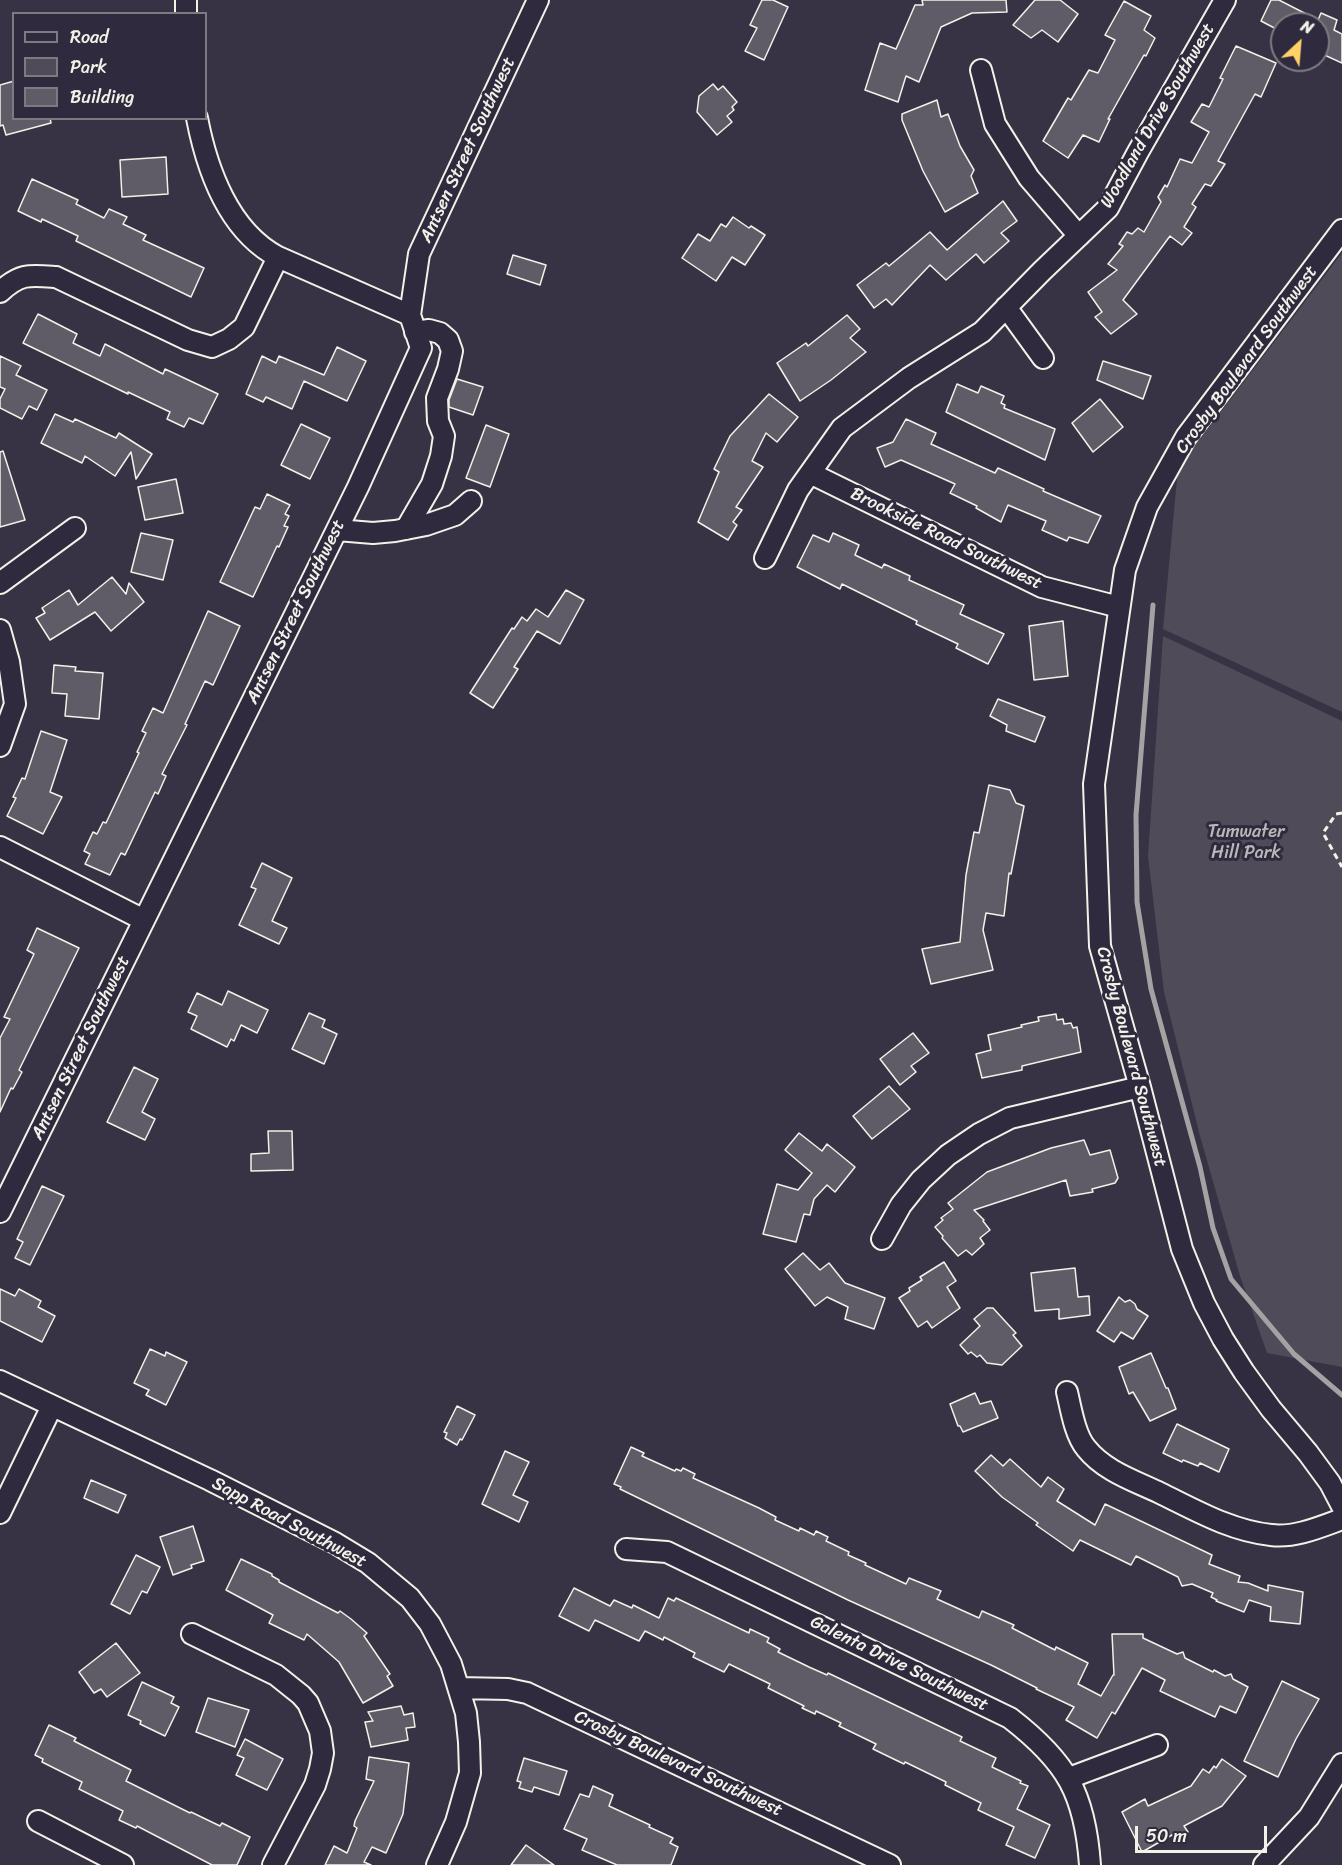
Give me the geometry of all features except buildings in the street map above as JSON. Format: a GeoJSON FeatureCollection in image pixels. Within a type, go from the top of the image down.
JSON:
{"type":"FeatureCollection","features":[{"type":"Feature","properties":{"kind":"street","name":"Antsen Street Southwest"},"geometry":{"type":"LineString","coordinates":[[0,1212],[337,530],[421,348],[412,323],[419,254],[538,0]]}},
{"type":"Feature","properties":{"kind":"street","name":"Woodland Drive Southwest"},"geometry":{"type":"LineString","coordinates":[[765,558],[798,490],[842,428],[909,378],[982,332],[1108,208],[1225,0]]}},
{"type":"Feature","properties":{"kind":"street"},"geometry":{"type":"LineString","coordinates":[[981,70],[995,124],[1029,178],[1079,236]]}},
{"type":"Feature","properties":{"kind":"street"},"geometry":{"type":"LineString","coordinates":[[198,120],[207,157],[226,203],[246,231],[271,253],[412,323],[440,333],[448,340],[452,351],[437,398],[438,421],[444,436],[441,456],[432,484],[406,530]]}},
{"type":"Feature","properties":{"kind":"street","name":"Crosby Boulevard Southwest"},"geometry":{"type":"LineString","coordinates":[[1342,230],[1186,437],[1147,507],[1125,570],[1094,784],[1100,946],[1182,1249],[1204,1303],[1223,1339],[1244,1372],[1330,1483],[1342,1506]]}},
{"type":"Feature","properties":{"kind":"street"},"geometry":{"type":"LineString","coordinates":[[0,292],[14,280],[33,275],[56,277],[188,340],[212,347],[229,339],[244,327],[278,257]]}},
{"type":"Feature","properties":{"kind":"street"},"geometry":{"type":"LineString","coordinates":[[1006,307],[1043,358]]}},
{"type":"Feature","properties":{"kind":"street","name":"Brookside Road Southwest"},"geometry":{"type":"LineString","coordinates":[[810,473],[1042,587],[1119,607]]}},
{"type":"Feature","properties":{"kind":"street"},"geometry":{"type":"LineString","coordinates":[[337,530],[373,533],[406,530],[455,515],[471,501]]}},
{"type":"Feature","properties":{"kind":"street"},"geometry":{"type":"LineString","coordinates":[[0,583],[75,528]]}},
{"type":"Feature","properties":{"kind":"street"},"geometry":{"type":"LineString","coordinates":[[0,630],[9,662],[15,704],[0,746]]}},
{"type":"Feature","properties":{"kind":"street"},"geometry":{"type":"LineString","coordinates":[[0,847],[144,920]]}},
{"type":"Feature","properties":{"kind":"street"},"geometry":{"type":"LineString","coordinates":[[882,1239],[901,1205],[921,1180],[948,1155],[979,1134],[1010,1118],[1140,1087]]}},
{"type":"Feature","properties":{"kind":"street","name":"Sapp Road Southwest"},"geometry":{"type":"LineString","coordinates":[[0,1381],[335,1543],[368,1563],[410,1598],[430,1624],[451,1664],[466,1713],[470,1742],[470,1773],[456,1822],[437,1865]]}},
{"type":"Feature","properties":{"kind":"street"},"geometry":{"type":"LineString","coordinates":[[1067,1392],[1074,1422],[1085,1447],[1101,1462],[1117,1473],[1210,1518],[1273,1536],[1302,1533],[1342,1519]]}},
{"type":"Feature","properties":{"kind":"street"},"geometry":{"type":"LineString","coordinates":[[0,1513],[52,1406]]}},
{"type":"Feature","properties":{"kind":"street","name":"Galenta Drive Southwest"},"geometry":{"type":"LineString","coordinates":[[626,1550],[667,1552],[1010,1718],[1048,1751],[1069,1778],[1086,1825],[1090,1865]]}},
{"type":"Feature","properties":{"kind":"street"},"geometry":{"type":"LineString","coordinates":[[192,1635],[276,1675],[287,1683],[308,1703],[320,1731],[323,1753],[321,1768],[315,1785],[273,1865]]}},
{"type":"Feature","properties":{"kind":"street","name":"Crosby Boulevard Southwest"},"geometry":{"type":"LineString","coordinates":[[459,1688],[508,1689],[527,1693],[890,1865]]}},
{"type":"Feature","properties":{"kind":"street"},"geometry":{"type":"LineString","coordinates":[[1069,1778],[1157,1745]]}},
{"type":"Feature","properties":{"kind":"street"},"geometry":{"type":"LineString","coordinates":[[1270,1863],[1309,1817],[1342,1764]]}},
{"type":"Feature","properties":{"kind":"street"},"geometry":{"type":"LineString","coordinates":[[38,1821],[123,1865]]}},
{"type":"Feature","properties":{"kind":"path"},"geometry":{"type":"LineString","coordinates":[[1342,813],[1336,814],[1323,833],[1342,867]]}},
{"type":"Feature","properties":{"kind":"green space"},"geometry":{"type":"Polygon","coordinates":[[[1342,253],[1342,712],[1163,629],[1178,468],[1342,253]]]}},
{"type":"Feature","properties":{"kind":"green space","name":"Tumwater Hill Park"},"geometry":{"type":"Polygon","coordinates":[[[1163,636],[1342,721],[1342,1367],[1267,1353],[1240,1276],[1200,1136],[1164,992],[1148,856],[1163,636]]]}},
{"type":"Feature","properties":{"kind":"waterway"},"geometry":{"type":"LineString","coordinates":[[1153,605],[1136,815],[1137,902],[1151,989],[1200,1167],[1213,1228],[1231,1279],[1294,1354],[1342,1395]]}}]}
